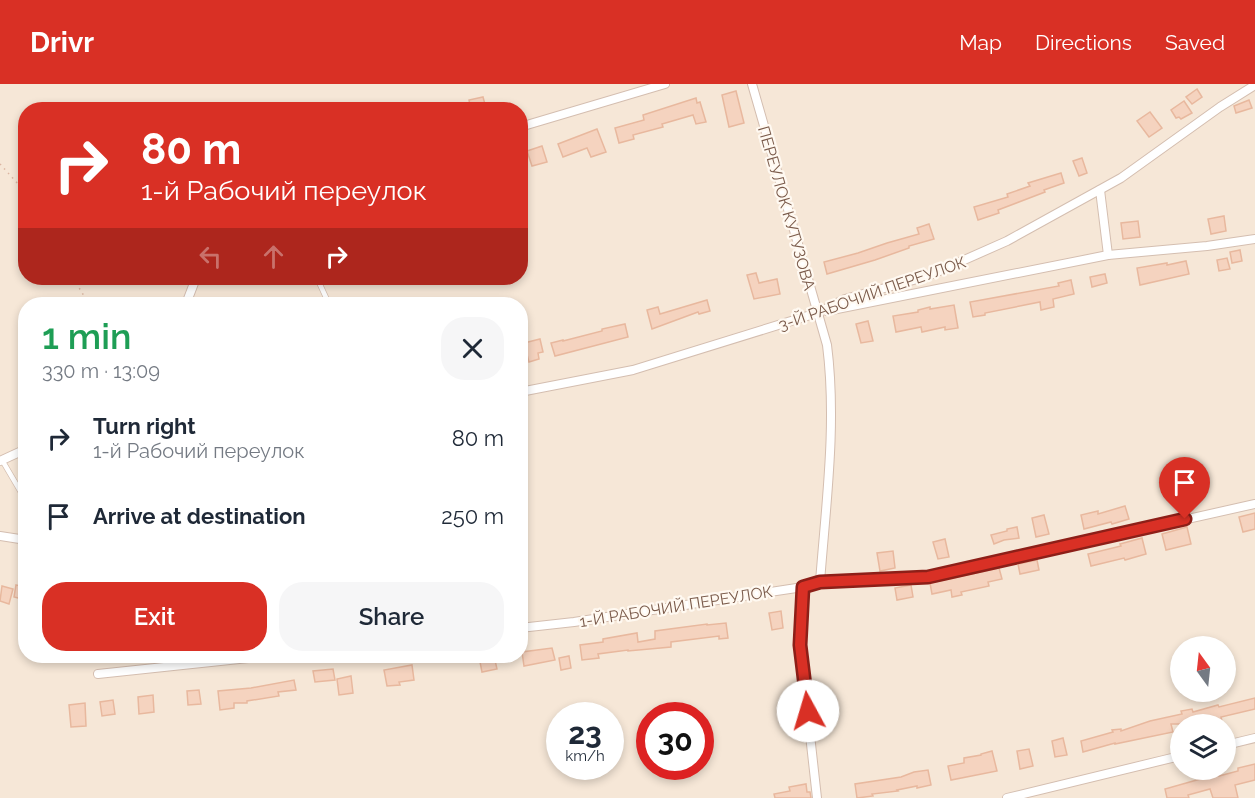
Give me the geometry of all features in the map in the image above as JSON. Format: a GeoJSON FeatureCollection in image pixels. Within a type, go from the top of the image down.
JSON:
{"type":"FeatureCollection","features":[{"type":"Feature","properties":{"kind":"street"},"geometry":{"type":"LineString","coordinates":[[528,125],[665,84]]}},
{"type":"Feature","properties":{"kind":"street","name":"ПЕРЕУЛОК КУТУЗОВА"},"geometry":{"type":"LineString","coordinates":[[752,84],[827,345],[830,363],[831,429],[820,582]]}},
{"type":"Feature","properties":{"kind":"street","name":"3-Й РАБОЧИЙ ПЕРЕУЛОК"},"geometry":{"type":"LineString","coordinates":[[528,390],[633,370],[818,313],[845,299],[928,276],[1007,241],[1121,178],[1220,107],[1255,85]]}},
{"type":"Feature","properties":{"kind":"street"},"geometry":{"type":"LineString","coordinates":[[1100,190],[1108,255]]}},
{"type":"Feature","properties":{"kind":"street"},"geometry":{"type":"LineString","coordinates":[[818,313],[1108,255],[1255,239]]}},
{"type":"Feature","properties":{"kind":"street"},"geometry":{"type":"LineString","coordinates":[[1,460],[18,452]]}},
{"type":"Feature","properties":{"kind":"street","name":"1-Й РАБОЧИЙ ПЕРЕУЛОК"},"geometry":{"type":"LineString","coordinates":[[528,627],[803,587],[820,582],[928,577],[1255,504]]}},
{"type":"Feature","properties":{"kind":"street"},"geometry":{"type":"LineString","coordinates":[[0,536],[18,539]]}},
{"type":"Feature","properties":{"kind":"street"},"geometry":{"type":"LineString","coordinates":[[803,587],[800,645],[817,798]]}},
{"type":"Feature","properties":{"kind":"street"},"geometry":{"type":"LineString","coordinates":[[98,674],[170,663]]}},
{"type":"Feature","properties":{"kind":"street"},"geometry":{"type":"LineString","coordinates":[[1236,743],[1255,738]]}},
{"type":"Feature","properties":{"kind":"street"},"geometry":{"type":"LineString","coordinates":[[1007,798],[1170,758]]}},
{"type":"Feature","properties":{"kind":"lane"},"geometry":{"type":"LineString","coordinates":[[1,460],[18,488]]}},
{"type":"Feature","properties":{"kind":"path"},"geometry":{"type":"LineString","coordinates":[[0,164],[18,184]]}},
{"type":"Feature","properties":{"kind":"shaded area"},"geometry":{"type":"Polygon","coordinates":[[[0,84],[1255,84],[1255,798],[0,798],[0,84]]]}},
{"type":"Feature","properties":{"kind":"building"},"geometry":{"type":"Polygon","coordinates":[[[1197,89],[1202,97],[1192,104],[1186,97],[1197,89]]]}},
{"type":"Feature","properties":{"kind":"building"},"geometry":{"type":"Polygon","coordinates":[[[736,91],[744,123],[729,127],[722,95],[736,91]]]}},
{"type":"Feature","properties":{"kind":"building"},"geometry":{"type":"Polygon","coordinates":[[[483,97],[484,102],[469,102],[469,100],[483,97]]]}},
{"type":"Feature","properties":{"kind":"building"},"geometry":{"type":"Polygon","coordinates":[[[696,98],[697,103],[700,102],[706,122],[696,124],[693,115],[662,124],[663,127],[633,135],[634,139],[619,143],[615,128],[644,120],[643,115],[696,98]]]}},
{"type":"Feature","properties":{"kind":"building"},"geometry":{"type":"Polygon","coordinates":[[[1249,100],[1252,108],[1236,113],[1234,106],[1249,100]]]}},
{"type":"Feature","properties":{"kind":"building"},"geometry":{"type":"Polygon","coordinates":[[[1184,101],[1192,113],[1181,119],[1176,118],[1171,110],[1184,101]]]}},
{"type":"Feature","properties":{"kind":"building"},"geometry":{"type":"Polygon","coordinates":[[[1150,112],[1162,128],[1149,137],[1137,121],[1150,112]]]}},
{"type":"Feature","properties":{"kind":"building"},"geometry":{"type":"Polygon","coordinates":[[[597,129],[606,152],[591,157],[587,148],[563,157],[558,144],[597,129]]]}},
{"type":"Feature","properties":{"kind":"building"},"geometry":{"type":"Polygon","coordinates":[[[542,146],[547,162],[532,166],[528,151],[542,146]]]}},
{"type":"Feature","properties":{"kind":"building"},"geometry":{"type":"Polygon","coordinates":[[[1082,158],[1087,173],[1079,176],[1073,161],[1082,158]]]}},
{"type":"Feature","properties":{"kind":"building"},"geometry":{"type":"Polygon","coordinates":[[[1061,173],[1064,183],[998,210],[999,213],[978,220],[974,207],[1008,197],[1007,194],[1030,186],[1028,183],[1061,173]]]}},
{"type":"Feature","properties":{"kind":"building"},"geometry":{"type":"Polygon","coordinates":[[[1224,216],[1226,231],[1211,234],[1208,219],[1224,216]]]}},
{"type":"Feature","properties":{"kind":"building"},"geometry":{"type":"Polygon","coordinates":[[[1138,221],[1140,237],[1123,239],[1121,223],[1138,221]]]}},
{"type":"Feature","properties":{"kind":"building"},"geometry":{"type":"Polygon","coordinates":[[[929,224],[934,239],[827,274],[824,262],[919,234],[917,228],[929,224]]]}},
{"type":"Feature","properties":{"kind":"building"},"geometry":{"type":"Polygon","coordinates":[[[1240,250],[1242,261],[1232,263],[1230,252],[1240,250]]]}},
{"type":"Feature","properties":{"kind":"building"},"geometry":{"type":"Polygon","coordinates":[[[1227,258],[1230,269],[1219,271],[1217,260],[1227,258]]]}},
{"type":"Feature","properties":{"kind":"building"},"geometry":{"type":"Polygon","coordinates":[[[1186,261],[1189,274],[1140,285],[1137,268],[1186,261]]]}},
{"type":"Feature","properties":{"kind":"building"},"geometry":{"type":"Polygon","coordinates":[[[756,273],[759,283],[777,279],[780,294],[754,299],[747,275],[756,273]]]}},
{"type":"Feature","properties":{"kind":"building"},"geometry":{"type":"Polygon","coordinates":[[[1105,274],[1107,283],[1092,287],[1090,277],[1105,274]]]}},
{"type":"Feature","properties":{"kind":"building"},"geometry":{"type":"Polygon","coordinates":[[[1071,280],[1074,294],[1053,299],[1054,307],[1041,310],[1040,302],[973,317],[970,302],[1059,286],[1058,283],[1071,280]]]}},
{"type":"Feature","properties":{"kind":"building"},"geometry":{"type":"Polygon","coordinates":[[[707,300],[710,311],[699,314],[698,312],[652,329],[647,310],[658,307],[660,314],[707,300]]]}},
{"type":"Feature","properties":{"kind":"building"},"geometry":{"type":"Polygon","coordinates":[[[954,305],[958,328],[945,330],[945,327],[922,332],[921,327],[896,332],[893,316],[918,312],[918,310],[930,307],[930,309],[954,305]]]}},
{"type":"Feature","properties":{"kind":"building"},"geometry":{"type":"Polygon","coordinates":[[[868,321],[873,341],[861,343],[856,324],[868,321]]]}},
{"type":"Feature","properties":{"kind":"building"},"geometry":{"type":"Polygon","coordinates":[[[625,324],[628,337],[555,356],[551,343],[625,324]]]}},
{"type":"Feature","properties":{"kind":"building"},"geometry":{"type":"Polygon","coordinates":[[[540,339],[543,352],[538,353],[539,359],[529,362],[528,342],[540,339]]]}},
{"type":"Feature","properties":{"kind":"building"},"geometry":{"type":"Polygon","coordinates":[[[1125,506],[1129,519],[1084,529],[1081,515],[1098,511],[1098,514],[1125,506]]]}},
{"type":"Feature","properties":{"kind":"building"},"geometry":{"type":"Polygon","coordinates":[[[1255,513],[1255,529],[1243,532],[1239,517],[1255,513]]]}},
{"type":"Feature","properties":{"kind":"building"},"geometry":{"type":"Polygon","coordinates":[[[1044,515],[1049,534],[1036,537],[1032,518],[1044,515]]]}},
{"type":"Feature","properties":{"kind":"building"},"geometry":{"type":"Polygon","coordinates":[[[1017,527],[1019,538],[994,544],[991,535],[1017,527]]]}},
{"type":"Feature","properties":{"kind":"building"},"geometry":{"type":"Polygon","coordinates":[[[1187,527],[1191,544],[1166,550],[1162,534],[1187,527]]]}},
{"type":"Feature","properties":{"kind":"building"},"geometry":{"type":"Polygon","coordinates":[[[1142,538],[1146,554],[1091,566],[1088,554],[1142,538]]]}},
{"type":"Feature","properties":{"kind":"building"},"geometry":{"type":"Polygon","coordinates":[[[945,539],[949,557],[938,559],[933,542],[945,539]]]}},
{"type":"Feature","properties":{"kind":"building"},"geometry":{"type":"Polygon","coordinates":[[[893,551],[895,568],[880,571],[877,553],[893,551]]]}},
{"type":"Feature","properties":{"kind":"building"},"geometry":{"type":"Polygon","coordinates":[[[1037,560],[1039,570],[1020,574],[1018,564],[1037,560]]]}},
{"type":"Feature","properties":{"kind":"building"},"geometry":{"type":"Polygon","coordinates":[[[999,568],[1002,579],[988,582],[989,586],[961,592],[962,595],[952,597],[951,590],[932,594],[930,583],[999,568]]]}},
{"type":"Feature","properties":{"kind":"building"},"geometry":{"type":"Polygon","coordinates":[[[16,585],[18,585],[18,598],[14,597],[16,585]]]}},
{"type":"Feature","properties":{"kind":"building"},"geometry":{"type":"Polygon","coordinates":[[[911,585],[913,597],[897,600],[895,588],[911,585]]]}},
{"type":"Feature","properties":{"kind":"building"},"geometry":{"type":"Polygon","coordinates":[[[2,586],[13,589],[9,604],[0,601],[2,586]]]}},
{"type":"Feature","properties":{"kind":"building"},"geometry":{"type":"Polygon","coordinates":[[[781,611],[783,628],[772,630],[769,613],[781,611]]]}},
{"type":"Feature","properties":{"kind":"building"},"geometry":{"type":"Polygon","coordinates":[[[726,623],[728,638],[719,639],[719,636],[671,642],[671,647],[598,654],[599,658],[582,660],[580,645],[603,642],[603,639],[637,633],[638,642],[655,639],[655,631],[726,623]]]}},
{"type":"Feature","properties":{"kind":"building"},"geometry":{"type":"Polygon","coordinates":[[[552,648],[555,660],[524,666],[524,663],[528,663],[528,651],[552,648]]]}},
{"type":"Feature","properties":{"kind":"building"},"geometry":{"type":"Polygon","coordinates":[[[569,656],[571,668],[561,670],[559,658],[569,656]]]}},
{"type":"Feature","properties":{"kind":"building"},"geometry":{"type":"Polygon","coordinates":[[[480,663],[496,663],[497,669],[482,672],[480,663]]]}},
{"type":"Feature","properties":{"kind":"building"},"geometry":{"type":"Polygon","coordinates":[[[412,665],[414,680],[399,682],[400,685],[387,686],[384,670],[412,665]]]}},
{"type":"Feature","properties":{"kind":"building"},"geometry":{"type":"Polygon","coordinates":[[[333,669],[335,680],[315,682],[313,671],[333,669]]]}},
{"type":"Feature","properties":{"kind":"building"},"geometry":{"type":"Polygon","coordinates":[[[351,676],[353,693],[339,695],[337,679],[351,676]]]}},
{"type":"Feature","properties":{"kind":"building"},"geometry":{"type":"Polygon","coordinates":[[[294,680],[296,690],[278,692],[279,696],[247,701],[247,703],[234,703],[234,708],[220,710],[218,691],[294,680]]]}},
{"type":"Feature","properties":{"kind":"building"},"geometry":{"type":"Polygon","coordinates":[[[199,690],[201,704],[188,705],[187,691],[199,690]]]}},
{"type":"Feature","properties":{"kind":"building"},"geometry":{"type":"Polygon","coordinates":[[[153,695],[154,712],[139,714],[138,697],[153,695]]]}},
{"type":"Feature","properties":{"kind":"building"},"geometry":{"type":"Polygon","coordinates":[[[1255,698],[1255,709],[1234,714],[1182,714],[1181,711],[1192,709],[1193,712],[1218,705],[1219,707],[1255,698]]]}},
{"type":"Feature","properties":{"kind":"building"},"geometry":{"type":"Polygon","coordinates":[[[113,700],[115,714],[102,716],[100,702],[113,700]]]}},
{"type":"Feature","properties":{"kind":"building"},"geometry":{"type":"Polygon","coordinates":[[[85,703],[86,726],[71,727],[69,705],[85,703]]]}},
{"type":"Feature","properties":{"kind":"building"},"geometry":{"type":"Polygon","coordinates":[[[1170,717],[1170,733],[1115,743],[1083,752],[1081,741],[1113,732],[1112,730],[1121,729],[1121,731],[1170,717]]]}},
{"type":"Feature","properties":{"kind":"building"},"geometry":{"type":"Polygon","coordinates":[[[1063,738],[1067,755],[1055,757],[1052,741],[1063,738]]]}},
{"type":"Feature","properties":{"kind":"building"},"geometry":{"type":"Polygon","coordinates":[[[1029,749],[1033,766],[1020,769],[1017,751],[1029,749]]]}},
{"type":"Feature","properties":{"kind":"building"},"geometry":{"type":"Polygon","coordinates":[[[992,751],[997,771],[951,780],[948,766],[964,763],[964,758],[992,751]]]}},
{"type":"Feature","properties":{"kind":"building"},"geometry":{"type":"Polygon","coordinates":[[[1255,764],[1255,780],[1235,785],[1238,798],[1213,798],[1210,789],[1188,795],[1189,798],[1167,798],[1165,789],[1197,780],[1236,780],[1238,768],[1255,764]]]}},
{"type":"Feature","properties":{"kind":"building"},"geometry":{"type":"Polygon","coordinates":[[[928,770],[931,785],[857,798],[855,784],[928,770]]]}},
{"type":"Feature","properties":{"kind":"building"},"geometry":{"type":"Polygon","coordinates":[[[806,784],[811,798],[775,798],[774,794],[790,791],[789,787],[806,784]]]}},
{"type":"Feature","properties":{"kind":"route"},"geometry":{"type":"LineString","coordinates":[[808,711],[800,645],[803,587],[820,582],[928,577],[1185,519]]}}]}
